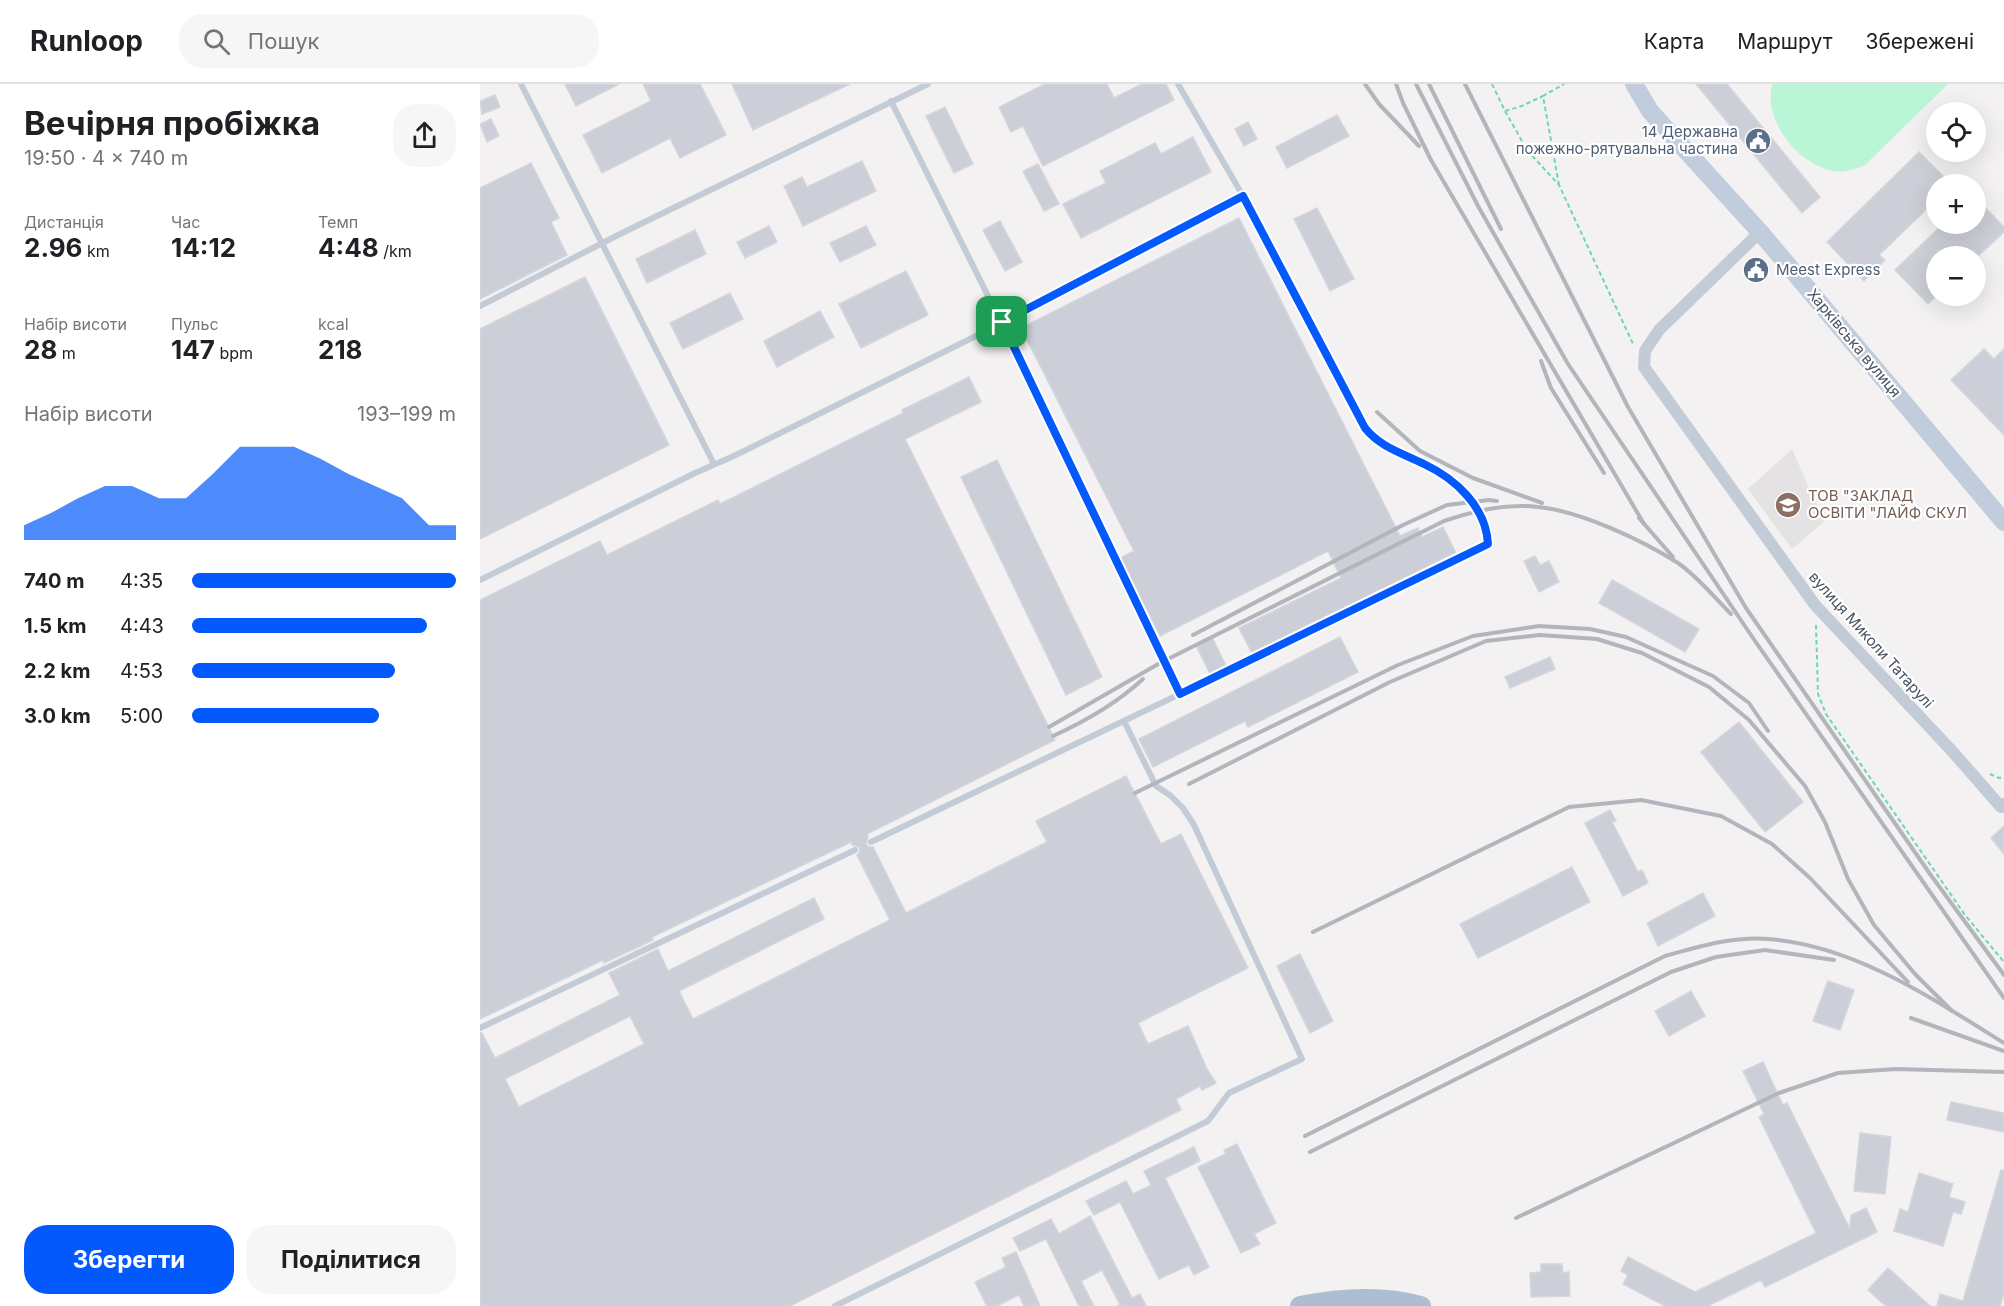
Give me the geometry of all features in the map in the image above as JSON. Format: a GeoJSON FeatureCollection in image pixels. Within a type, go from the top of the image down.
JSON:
{"type":"FeatureCollection","features":[{"type":"Feature","properties":{"kind":"main road"},"geometry":{"type":"LineString","coordinates":[[1300,1306],[1333,1299],[1403,1301],[1421,1306]]}},
{"type":"Feature","properties":{"kind":"street","name":"Харківська вулиця"},"geometry":{"type":"LineString","coordinates":[[1634,84],[1650,111],[1760,232],[2004,522]]}},
{"type":"Feature","properties":{"kind":"street"},"geometry":{"type":"LineString","coordinates":[[1644,367],[1645,351],[1659,330],[1760,232]]}},
{"type":"Feature","properties":{"kind":"street","name":"вулиця Миколи Татарулі"},"geometry":{"type":"LineString","coordinates":[[1644,367],[1815,605],[1952,751],[2001,807],[2004,804]]}},
{"type":"Feature","properties":{"kind":"lane"},"geometry":{"type":"LineString","coordinates":[[522,84],[714,464]]}},
{"type":"Feature","properties":{"kind":"lane"},"geometry":{"type":"LineString","coordinates":[[480,306],[928,84]]}},
{"type":"Feature","properties":{"kind":"lane"},"geometry":{"type":"LineString","coordinates":[[871,842],[1488,544],[1487,528],[1479,512],[1458,487],[1443,474],[1382,444],[1365,428],[1243,196],[1178,84]]}},
{"type":"Feature","properties":{"kind":"lane"},"geometry":{"type":"LineString","coordinates":[[891,101],[1002,322],[1180,694]]}},
{"type":"Feature","properties":{"kind":"lane"},"geometry":{"type":"LineString","coordinates":[[480,580],[1002,322],[1243,196]]}},
{"type":"Feature","properties":{"kind":"lane"},"geometry":{"type":"LineString","coordinates":[[835,1306],[1208,1121],[1229,1093],[1302,1059],[1194,825],[1178,802],[1156,786],[1124,721]]}},
{"type":"Feature","properties":{"kind":"lane"},"geometry":{"type":"LineString","coordinates":[[480,1028],[855,850]]}},
{"type":"Feature","properties":{"kind":"path"},"geometry":{"type":"LineString","coordinates":[[1492,84],[1527,150],[1559,185]]}},
{"type":"Feature","properties":{"kind":"path"},"geometry":{"type":"LineString","coordinates":[[1505,111],[1522,106],[1564,84]]}},
{"type":"Feature","properties":{"kind":"path"},"geometry":{"type":"LineString","coordinates":[[1543,96],[1559,185],[1644,367]]}},
{"type":"Feature","properties":{"kind":"path"},"geometry":{"type":"LineString","coordinates":[[1815,605],[1818,694],[1826,714],[1965,915],[2004,962]]}},
{"type":"Feature","properties":{"kind":"shaded area","name":"ТОВ \"ЗАКЛАД ОСВІТИ \"ЛАЙФ СКУЛ"},"geometry":{"type":"Polygon","coordinates":[[[1792,449],[1824,522],[1792,549],[1748,489],[1792,449]]]}},
{"type":"Feature","properties":{"kind":"green space"},"geometry":{"type":"Polygon","coordinates":[[[1772,84],[1948,84],[1930,102],[1926,102],[1926,105],[1865,165],[1837,171],[1820,167],[1807,160],[1796,150],[1778,126],[1771,98],[1772,84]]]}},
{"type":"Feature","properties":{"kind":"building"},"geometry":{"type":"Polygon","coordinates":[[[565,84],[619,84],[576,106],[565,84]]]}},
{"type":"Feature","properties":{"kind":"building"},"geometry":{"type":"Polygon","coordinates":[[[643,84],[700,84],[726,135],[680,158],[670,138],[602,173],[583,135],[651,101],[643,84]]]}},
{"type":"Feature","properties":{"kind":"building"},"geometry":{"type":"Polygon","coordinates":[[[732,84],[850,84],[753,130],[732,84]]]}},
{"type":"Feature","properties":{"kind":"building"},"geometry":{"type":"Polygon","coordinates":[[[1045,84],[1107,84],[1114,98],[1142,84],[1166,84],[1174,100],[1043,166],[1023,126],[1011,132],[999,107],[1045,84]]]}},
{"type":"Feature","properties":{"kind":"building","name":"14 Державна пожежно-рятувальна частина"},"geometry":{"type":"Polygon","coordinates":[[[1696,84],[1727,84],[1820,197],[1802,213],[1696,84]]]}},
{"type":"Feature","properties":{"kind":"building"},"geometry":{"type":"Polygon","coordinates":[[[495,95],[500,107],[482,114],[480,101],[495,95]]]}},
{"type":"Feature","properties":{"kind":"building"},"geometry":{"type":"Polygon","coordinates":[[[945,107],[973,164],[954,173],[926,116],[945,107]]]}},
{"type":"Feature","properties":{"kind":"building"},"geometry":{"type":"Polygon","coordinates":[[[1337,115],[1349,136],[1287,168],[1276,147],[1337,115]]]}},
{"type":"Feature","properties":{"kind":"building"},"geometry":{"type":"Polygon","coordinates":[[[491,119],[499,136],[487,142],[480,124],[491,119]]]}},
{"type":"Feature","properties":{"kind":"building"},"geometry":{"type":"Polygon","coordinates":[[[1248,122],[1257,139],[1244,146],[1235,129],[1248,122]]]}},
{"type":"Feature","properties":{"kind":"building"},"geometry":{"type":"Polygon","coordinates":[[[1193,137],[1211,172],[1081,238],[1063,204],[1106,183],[1100,171],[1155,143],[1161,154],[1193,137]]]}},
{"type":"Feature","properties":{"kind":"building"},"geometry":{"type":"Polygon","coordinates":[[[1919,152],[1926,162],[1929,162],[1941,174],[1926,174],[1926,210],[1879,255],[1885,260],[1864,281],[1827,242],[1919,152]]]}},
{"type":"Feature","properties":{"kind":"building"},"geometry":{"type":"Polygon","coordinates":[[[862,161],[876,191],[803,226],[784,186],[802,177],[807,187],[862,161]]]}},
{"type":"Feature","properties":{"kind":"building"},"geometry":{"type":"Polygon","coordinates":[[[531,163],[559,218],[551,222],[567,255],[480,299],[480,188],[531,163]]]}},
{"type":"Feature","properties":{"kind":"building"},"geometry":{"type":"Polygon","coordinates":[[[1038,164],[1059,204],[1044,211],[1023,171],[1038,164]]]}},
{"type":"Feature","properties":{"kind":"building"},"geometry":{"type":"Polygon","coordinates":[[[1317,208],[1354,279],[1330,291],[1294,219],[1317,208]]]}},
{"type":"Feature","properties":{"kind":"building"},"geometry":{"type":"Polygon","coordinates":[[[1986,208],[2004,227],[2004,232],[1986,249],[1986,246],[1926,246],[1926,302],[1895,270],[1933,234],[1986,234],[1986,208]]]}},
{"type":"Feature","properties":{"kind":"building"},"geometry":{"type":"Polygon","coordinates":[[[1239,218],[1400,536],[1418,528],[1422,537],[1443,527],[1456,553],[1252,653],[1239,628],[1341,578],[1328,551],[1160,636],[1120,558],[1134,551],[1021,328],[1239,218]]]}},
{"type":"Feature","properties":{"kind":"building"},"geometry":{"type":"Polygon","coordinates":[[[1000,221],[1022,262],[1005,271],[983,230],[1000,221]]]}},
{"type":"Feature","properties":{"kind":"building"},"geometry":{"type":"Polygon","coordinates":[[[769,226],[777,242],[745,258],[737,242],[769,226]]]}},
{"type":"Feature","properties":{"kind":"building"},"geometry":{"type":"Polygon","coordinates":[[[866,226],[876,245],[840,262],[830,243],[866,226]]]}},
{"type":"Feature","properties":{"kind":"building"},"geometry":{"type":"Polygon","coordinates":[[[695,230],[706,254],[647,283],[636,259],[695,230]]]}},
{"type":"Feature","properties":{"kind":"building"},"geometry":{"type":"Polygon","coordinates":[[[906,271],[928,315],[861,348],[839,304],[906,271]]]}},
{"type":"Feature","properties":{"kind":"building"},"geometry":{"type":"Polygon","coordinates":[[[585,277],[669,445],[480,539],[480,329],[585,277]]]}},
{"type":"Feature","properties":{"kind":"building"},"geometry":{"type":"Polygon","coordinates":[[[730,293],[743,319],[683,349],[670,323],[730,293]]]}},
{"type":"Feature","properties":{"kind":"building"},"geometry":{"type":"Polygon","coordinates":[[[820,311],[834,337],[777,367],[764,341],[820,311]]]}},
{"type":"Feature","properties":{"kind":"building"},"geometry":{"type":"Polygon","coordinates":[[[1984,349],[1994,359],[2004,349],[2004,435],[1951,380],[1984,349]]]}},
{"type":"Feature","properties":{"kind":"building"},"geometry":{"type":"Polygon","coordinates":[[[969,377],[981,402],[905,439],[1055,740],[867,834],[866,844],[873,847],[906,913],[1047,842],[1036,821],[1126,776],[1161,844],[1181,834],[1248,968],[1138,1023],[1148,1044],[1188,1026],[1207,1069],[1216,1083],[1202,1090],[1200,1086],[1176,1099],[1181,1110],[790,1306],[480,1306],[480,1033],[495,1058],[620,995],[609,973],[658,949],[668,971],[814,898],[824,919],[679,991],[693,1019],[890,920],[857,855],[860,851],[859,847],[852,845],[851,842],[652,937],[653,940],[604,963],[603,960],[480,1019],[480,600],[600,541],[607,555],[718,500],[720,504],[903,413],[902,410],[969,377]],[[630,1016],[505,1079],[519,1107],[644,1044],[630,1016]]]}},
{"type":"Feature","properties":{"kind":"building"},"geometry":{"type":"Polygon","coordinates":[[[997,460],[1102,677],[1066,695],[961,477],[997,460]]]}},
{"type":"Feature","properties":{"kind":"building"},"geometry":{"type":"Polygon","coordinates":[[[1535,556],[1540,565],[1549,561],[1559,582],[1539,592],[1524,561],[1535,556]]]}},
{"type":"Feature","properties":{"kind":"building"},"geometry":{"type":"Polygon","coordinates":[[[1612,580],[1699,629],[1685,652],[1599,603],[1612,580]]]}},
{"type":"Feature","properties":{"kind":"building"},"geometry":{"type":"Polygon","coordinates":[[[1212,637],[1226,666],[1210,674],[1196,645],[1212,637]]]}},
{"type":"Feature","properties":{"kind":"building"},"geometry":{"type":"Polygon","coordinates":[[[1340,637],[1358,672],[1248,727],[1245,721],[1153,767],[1139,739],[1340,637]]]}},
{"type":"Feature","properties":{"kind":"building"},"geometry":{"type":"Polygon","coordinates":[[[1550,657],[1555,669],[1510,688],[1505,677],[1550,657]]]}},
{"type":"Feature","properties":{"kind":"building"},"geometry":{"type":"Polygon","coordinates":[[[1739,722],[1803,802],[1765,832],[1701,752],[1739,722]]]}},
{"type":"Feature","properties":{"kind":"building"},"geometry":{"type":"Polygon","coordinates":[[[1610,810],[1616,821],[1612,822],[1638,872],[1642,870],[1648,883],[1623,896],[1585,823],[1610,810]]]}},
{"type":"Feature","properties":{"kind":"building"},"geometry":{"type":"Polygon","coordinates":[[[2004,826],[2004,854],[1991,838],[2004,826]]]}},
{"type":"Feature","properties":{"kind":"building"},"geometry":{"type":"Polygon","coordinates":[[[1572,867],[1590,902],[1478,958],[1460,924],[1572,867]]]}},
{"type":"Feature","properties":{"kind":"building"},"geometry":{"type":"Polygon","coordinates":[[[1703,893],[1715,916],[1658,946],[1647,923],[1703,893]]]}},
{"type":"Feature","properties":{"kind":"building"},"geometry":{"type":"Polygon","coordinates":[[[1300,954],[1333,1021],[1310,1033],[1277,966],[1300,954]]]}},
{"type":"Feature","properties":{"kind":"building"},"geometry":{"type":"Polygon","coordinates":[[[1828,981],[1854,990],[1840,1030],[1813,1021],[1828,981]]]}},
{"type":"Feature","properties":{"kind":"building"},"geometry":{"type":"Polygon","coordinates":[[[1691,991],[1705,1016],[1669,1036],[1655,1011],[1691,991]]]}},
{"type":"Feature","properties":{"kind":"building"},"geometry":{"type":"Polygon","coordinates":[[[1763,1062],[1783,1105],[1787,1103],[1850,1229],[1851,1215],[1866,1208],[1877,1232],[1765,1287],[1761,1280],[1708,1306],[1665,1306],[1623,1284],[1628,1275],[1621,1271],[1628,1257],[1695,1292],[1816,1233],[1759,1117],[1764,1114],[1743,1071],[1763,1062]]]}},
{"type":"Feature","properties":{"kind":"building"},"geometry":{"type":"Polygon","coordinates":[[[1951,1102],[2004,1113],[2004,1132],[1947,1120],[1951,1102]]]}},
{"type":"Feature","properties":{"kind":"building"},"geometry":{"type":"Polygon","coordinates":[[[1860,1133],[1891,1137],[1885,1194],[1854,1191],[1860,1133]]]}},
{"type":"Feature","properties":{"kind":"building"},"geometry":{"type":"Polygon","coordinates":[[[1237,1144],[1276,1223],[1254,1234],[1260,1244],[1241,1253],[1198,1167],[1226,1154],[1224,1150],[1237,1144]]]}},
{"type":"Feature","properties":{"kind":"building"},"geometry":{"type":"Polygon","coordinates":[[[1194,1147],[1200,1161],[1165,1178],[1209,1267],[1194,1275],[1189,1265],[1159,1279],[1120,1202],[1094,1215],[1086,1201],[1126,1181],[1133,1194],[1151,1185],[1144,1171],[1194,1147]]]}},
{"type":"Feature","properties":{"kind":"building"},"geometry":{"type":"Polygon","coordinates":[[[2001,1170],[2004,1170],[2004,1293],[2000,1306],[1937,1306],[1940,1294],[1963,1301],[2001,1170]]]}},
{"type":"Feature","properties":{"kind":"building"},"geometry":{"type":"Polygon","coordinates":[[[1919,1173],[1953,1184],[1949,1197],[1965,1202],[1961,1214],[1953,1212],[1943,1246],[1894,1231],[1900,1209],[1908,1212],[1919,1173]]]}},
{"type":"Feature","properties":{"kind":"building"},"geometry":{"type":"Polygon","coordinates":[[[1090,1216],[1132,1298],[1140,1294],[1146,1306],[1117,1306],[1120,1305],[1102,1270],[1081,1281],[1094,1306],[1079,1306],[1046,1239],[1020,1251],[1013,1238],[1051,1219],[1059,1234],[1090,1216]]]}},
{"type":"Feature","properties":{"kind":"building"},"geometry":{"type":"Polygon","coordinates":[[[1016,1252],[1040,1306],[1024,1306],[1019,1295],[997,1306],[987,1306],[975,1282],[1006,1267],[1002,1258],[1016,1252]]]}},
{"type":"Feature","properties":{"kind":"building"},"geometry":{"type":"Polygon","coordinates":[[[1541,1264],[1562,1264],[1563,1273],[1569,1272],[1570,1296],[1531,1297],[1530,1273],[1541,1272],[1541,1264]]]}},
{"type":"Feature","properties":{"kind":"building"},"geometry":{"type":"Polygon","coordinates":[[[1888,1268],[1930,1306],[1886,1306],[1868,1290],[1888,1268]]]}},
{"type":"Feature","properties":{"kind":"railway"},"geometry":{"type":"LineString","coordinates":[[1365,84],[1379,104],[1419,146]]}},
{"type":"Feature","properties":{"kind":"railway"},"geometry":{"type":"LineString","coordinates":[[1396,84],[1431,160],[1644,524]]}},
{"type":"Feature","properties":{"kind":"railway"},"geometry":{"type":"LineString","coordinates":[[1416,84],[1478,206],[1568,364],[1753,638],[2004,998]]}},
{"type":"Feature","properties":{"kind":"railway"},"geometry":{"type":"LineString","coordinates":[[1429,84],[1501,229]]}},
{"type":"Feature","properties":{"kind":"railway"},"geometry":{"type":"LineString","coordinates":[[1465,84],[1628,407],[1746,608],[1930,874],[2004,975]]}},
{"type":"Feature","properties":{"kind":"railway"},"geometry":{"type":"LineString","coordinates":[[1541,361],[1551,388],[1604,473]]}},
{"type":"Feature","properties":{"kind":"railway"},"geometry":{"type":"LineString","coordinates":[[1377,412],[1420,451],[1473,478],[1542,503]]}},
{"type":"Feature","properties":{"kind":"railway"},"geometry":{"type":"LineString","coordinates":[[1193,635],[1403,525],[1447,505],[1497,501]]}},
{"type":"Feature","properties":{"kind":"railway"},"geometry":{"type":"LineString","coordinates":[[1049,727],[1160,663],[1444,521],[1490,509],[1514,506],[1538,507],[1573,514],[1610,528],[1647,545],[1678,563],[1699,580],[1731,614]]}},
{"type":"Feature","properties":{"kind":"railway"},"geometry":{"type":"LineString","coordinates":[[1639,518],[1673,557]]}},
{"type":"Feature","properties":{"kind":"railway"},"geometry":{"type":"LineString","coordinates":[[1135,793],[1398,665],[1473,636],[1539,626],[1590,629],[1626,637],[1713,676],[1749,703],[1768,731]]}},
{"type":"Feature","properties":{"kind":"railway"},"geometry":{"type":"LineString","coordinates":[[1189,784],[1390,682],[1486,641],[1540,635],[1597,639],[1642,653],[1709,687],[1749,720],[1805,786],[1825,822],[1848,879],[1874,925],[1915,974],[1952,1011]]}},
{"type":"Feature","properties":{"kind":"railway"},"geometry":{"type":"LineString","coordinates":[[1053,736],[1100,711],[1143,679]]}},
{"type":"Feature","properties":{"kind":"railway"},"geometry":{"type":"LineString","coordinates":[[1313,932],[1569,807],[1641,800],[1721,816],[1772,844],[1810,878],[1908,982]]}},
{"type":"Feature","properties":{"kind":"railway"},"geometry":{"type":"LineString","coordinates":[[1305,1136],[1665,956],[1742,939],[1755,938],[1800,943],[1862,963],[1921,992],[2004,1043]]}},
{"type":"Feature","properties":{"kind":"railway"},"geometry":{"type":"LineString","coordinates":[[1310,1152],[1671,972],[1716,957],[1765,950],[1834,960]]}},
{"type":"Feature","properties":{"kind":"railway"},"geometry":{"type":"LineString","coordinates":[[1911,1018],[2004,1051]]}},
{"type":"Feature","properties":{"kind":"railway"},"geometry":{"type":"LineString","coordinates":[[1516,1218],[1779,1093],[1838,1073],[1896,1069],[2004,1072]]}},
{"type":"Feature","properties":{"kind":"place","name":"14 Державна пожежно-рятувальна частина"},"geometry":{"type":"Point","coordinates":[1758,141]}},
{"type":"Feature","properties":{"kind":"place","name":"Meest Express"},"geometry":{"type":"Point","coordinates":[1756,270]}},
{"type":"Feature","properties":{"kind":"place","name":"ТОВ \"ЗАКЛАД ОСВІТИ \"ЛАЙФ СКУЛ"},"geometry":{"type":"Point","coordinates":[1788,505]}},
{"type":"Feature","properties":{"kind":"route"},"geometry":{"type":"LineString","coordinates":[[1243,196],[1365,428],[1382,444],[1443,474],[1458,487],[1479,512],[1487,528],[1488,544],[1180,694],[1002,322],[1243,196]]}}]}
